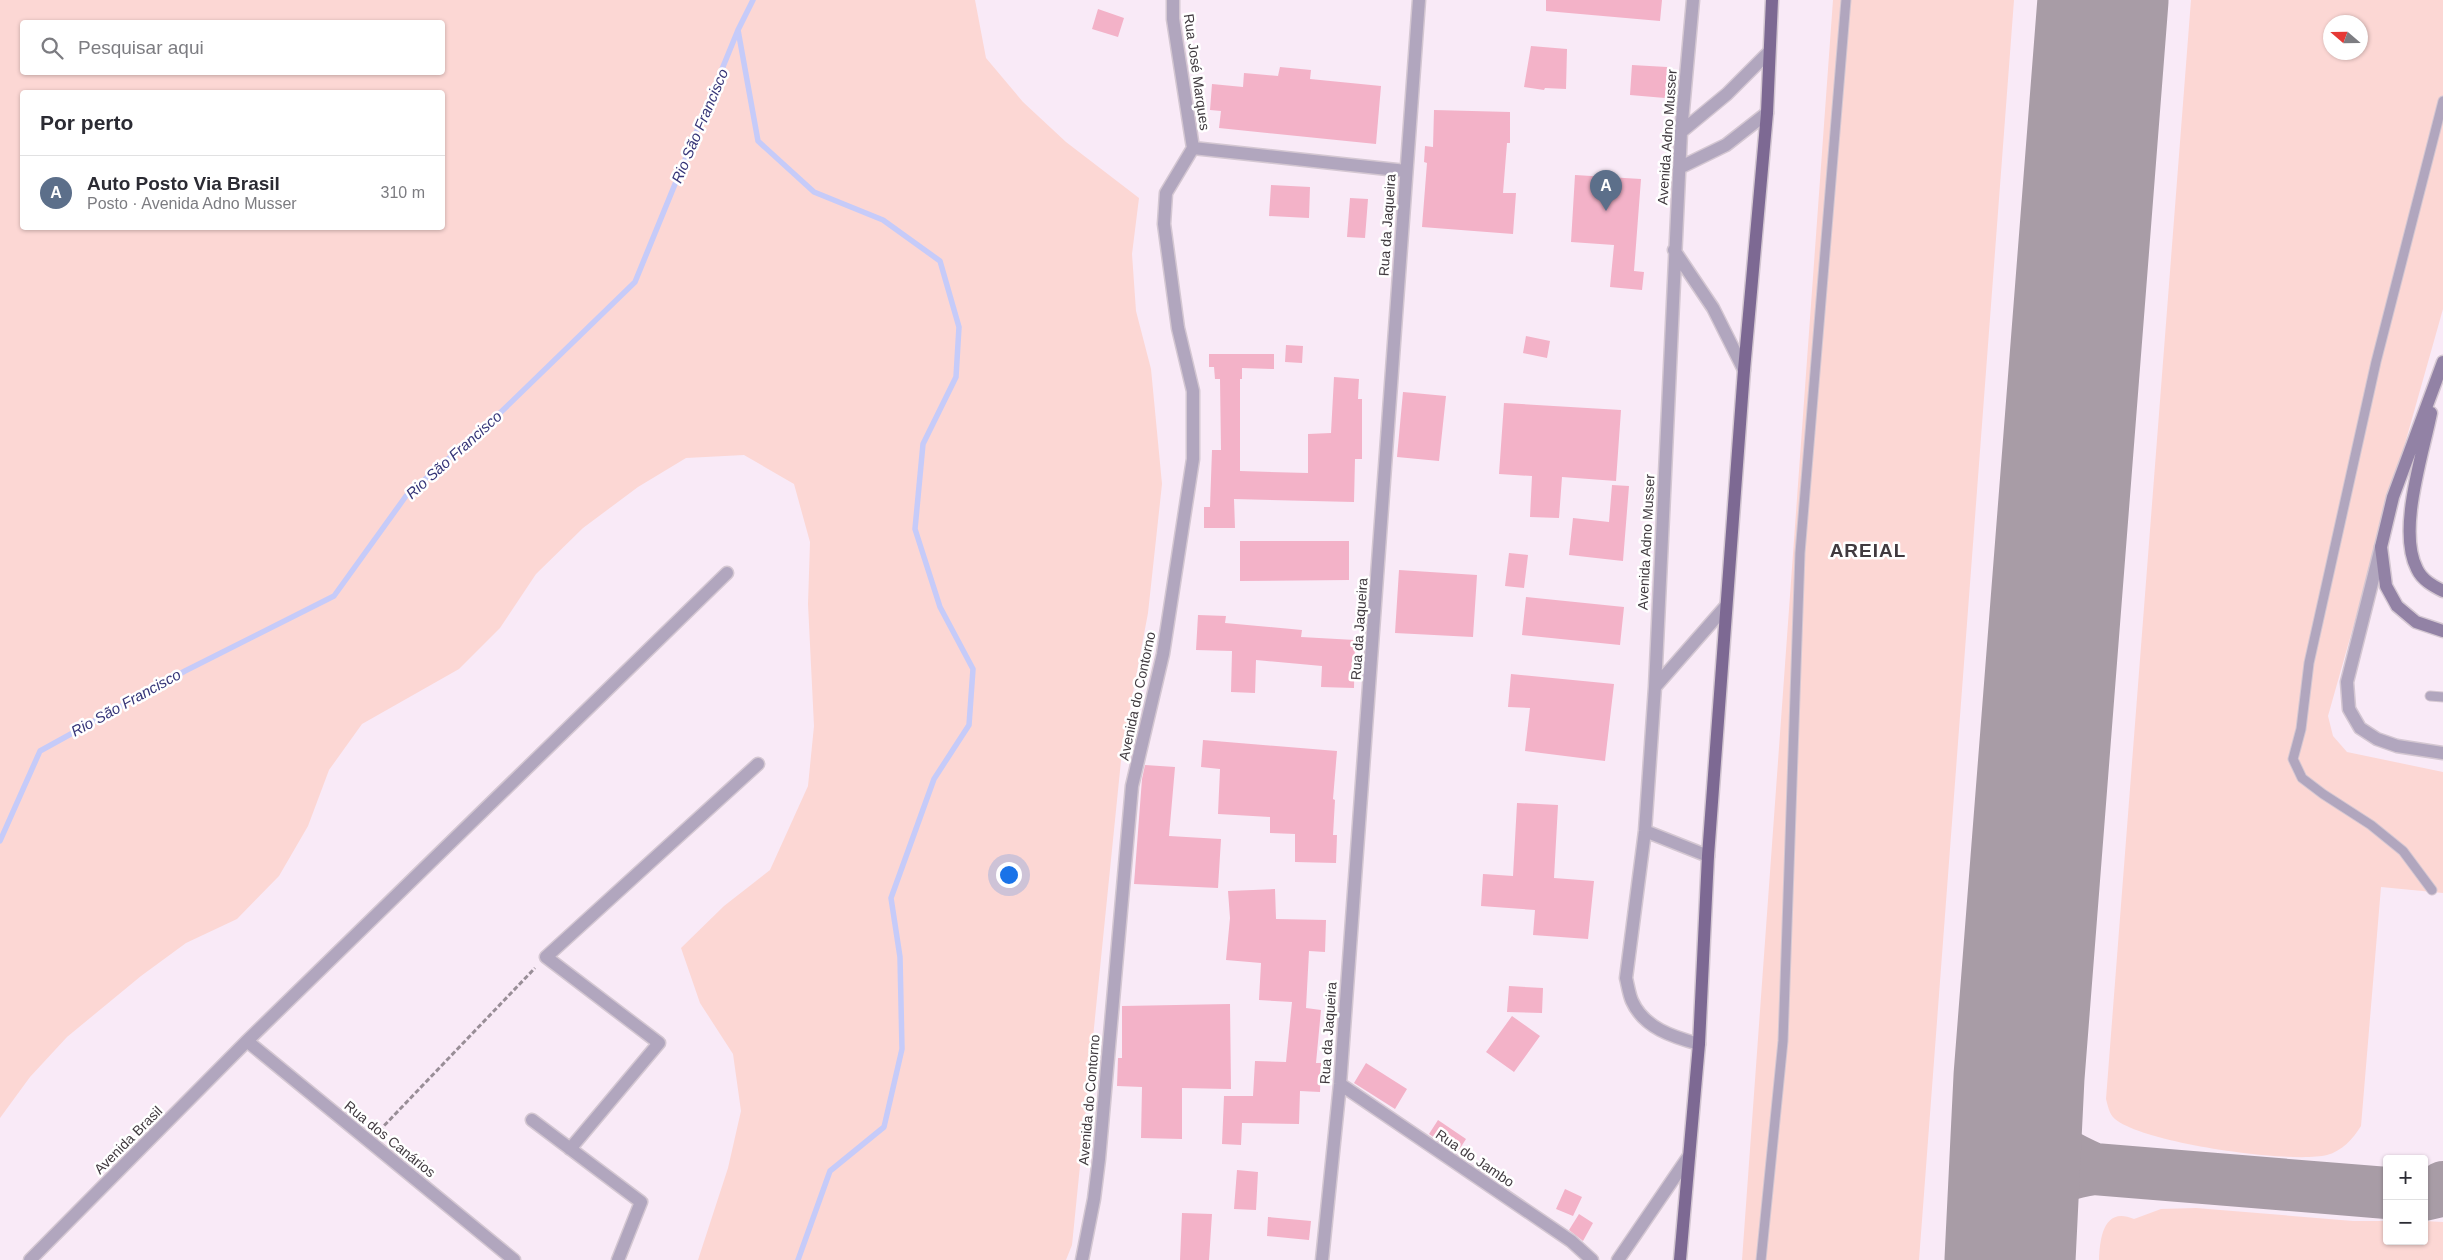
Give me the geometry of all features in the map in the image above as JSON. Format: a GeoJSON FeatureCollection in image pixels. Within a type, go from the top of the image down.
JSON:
{"type":"FeatureCollection","features":[{"type":"Feature","properties":{"kind":"main road"},"geometry":{"type":"LineString","coordinates":[[1680,1260],[1699,1044],[1708,856],[1726,606],[1744,370],[1767,113],[1772,0]]}},
{"type":"Feature","properties":{"kind":"main road"},"geometry":{"type":"LineString","coordinates":[[2442,365],[2393,497],[2381,547],[2386,586],[2397,606],[2416,622],[2443,630]]}},
{"type":"Feature","properties":{"kind":"main road"},"geometry":{"type":"LineString","coordinates":[[2442,365],[2415,488],[2408,533],[2417,570],[2429,584],[2443,592]]}},
{"type":"Feature","properties":{"kind":"street","name":"Rua José Marques"},"geometry":{"type":"LineString","coordinates":[[1173,0],[1172,19],[1193,148]]}},
{"type":"Feature","properties":{"kind":"street","name":"Rua da Jaqueira"},"geometry":{"type":"LineString","coordinates":[[1322,1260],[1340,1084],[1419,0]]}},
{"type":"Feature","properties":{"kind":"street","name":"Avenida Adno Musser"},"geometry":{"type":"LineString","coordinates":[[1694,0],[1680,132],[1655,687],[1644,831],[1626,978],[1632,1002],[1648,1022],[1668,1035],[1699,1044]]}},
{"type":"Feature","properties":{"kind":"street"},"geometry":{"type":"LineString","coordinates":[[1680,132],[1727,94],[1769,52]]}},
{"type":"Feature","properties":{"kind":"street"},"geometry":{"type":"LineString","coordinates":[[1679,168],[1726,145],[1767,113]]}},
{"type":"Feature","properties":{"kind":"street"},"geometry":{"type":"LineString","coordinates":[[1193,148],[1406,171]]}},
{"type":"Feature","properties":{"kind":"street","name":"Avenida do Contorno"},"geometry":{"type":"LineString","coordinates":[[1082,1260],[1094,1199],[1099,1159],[1132,786],[1163,654],[1193,459],[1193,391],[1178,328],[1164,224],[1166,193],[1193,148]]}},
{"type":"Feature","properties":{"kind":"street"},"geometry":{"type":"LineString","coordinates":[[1674,250],[1713,308],[1744,370]]}},
{"type":"Feature","properties":{"kind":"street"},"geometry":{"type":"LineString","coordinates":[[2381,547],[2347,682],[2349,709],[2360,728],[2377,740],[2397,746],[2443,753]]}},
{"type":"Feature","properties":{"kind":"street","name":"Avenida Brasil"},"geometry":{"type":"LineString","coordinates":[[30,1260],[247,1041],[727,573]]}},
{"type":"Feature","properties":{"kind":"street"},"geometry":{"type":"LineString","coordinates":[[1655,687],[1726,606]]}},
{"type":"Feature","properties":{"kind":"street"},"geometry":{"type":"LineString","coordinates":[[570,1148],[659,1043],[546,957],[758,764]]}},
{"type":"Feature","properties":{"kind":"street"},"geometry":{"type":"LineString","coordinates":[[1644,831],[1708,856]]}},
{"type":"Feature","properties":{"kind":"street","name":"Rua dos Canários"},"geometry":{"type":"LineString","coordinates":[[247,1041],[514,1260]]}},
{"type":"Feature","properties":{"kind":"street","name":"Rua do Jambo"},"geometry":{"type":"LineString","coordinates":[[1340,1084],[1571,1241],[1592,1260]]}},
{"type":"Feature","properties":{"kind":"street"},"geometry":{"type":"LineString","coordinates":[[532,1120],[641,1202],[618,1260]]}},
{"type":"Feature","properties":{"kind":"street"},"geometry":{"type":"LineString","coordinates":[[1618,1260],[1689,1156]]}},
{"type":"Feature","properties":{"kind":"lane"},"geometry":{"type":"LineString","coordinates":[[1761,1260],[1783,1041],[1800,554],[1846,0]]}},
{"type":"Feature","properties":{"kind":"lane"},"geometry":{"type":"LineString","coordinates":[[2432,890],[2403,851],[2371,825],[2302,778],[2293,759],[2300,729],[2309,663],[2376,362],[2443,100]]}},
{"type":"Feature","properties":{"kind":"lane"},"geometry":{"type":"LineString","coordinates":[[2430,696],[2443,697]]}},
{"type":"Feature","properties":{"kind":"path"},"geometry":{"type":"LineString","coordinates":[[369,1141],[546,957]]}},
{"type":"Feature","properties":{"kind":"shaded area"},"geometry":{"type":"Polygon","coordinates":[[[0,0],[975,0],[986,58],[1023,102],[1066,142],[1139,198],[1132,254],[1136,311],[1151,369],[1162,484],[1148,613],[1122,751],[1072,1245],[1066,1260],[698,1260],[728,1168],[741,1111],[733,1054],[700,1003],[681,948],[724,906],[770,870],[808,786],[814,726],[808,604],[810,542],[794,484],[744,455],[686,458],[638,487],[583,528],[536,574],[500,628],[459,669],[362,724],[329,770],[308,826],[279,876],[237,919],[186,943],[141,976],[67,1037],[30,1077],[0,1118],[0,0]]]}},
{"type":"Feature","properties":{"kind":"shaded area"},"geometry":{"type":"Polygon","coordinates":[[[1833,0],[2014,0],[1919,1260],[1742,1260],[1833,0]]]}},
{"type":"Feature","properties":{"kind":"shaded area"},"geometry":{"type":"Polygon","coordinates":[[[2191,0],[2443,0],[2443,309],[2328,716],[2333,736],[2347,752],[2443,772],[2443,893],[2381,887],[2361,1126],[2351,1140],[2338,1151],[2327,1155],[2309,1157],[2283,1157],[2218,1149],[2155,1136],[2131,1128],[2115,1119],[2109,1110],[2106,1099],[2191,0]]]}},
{"type":"Feature","properties":{"kind":"shaded area"},"geometry":{"type":"Polygon","coordinates":[[[2196,1208],[2353,1221],[2383,1221],[2383,1245],[2428,1245],[2428,1221],[2443,1222],[2443,1260],[2099,1260],[2102,1234],[2110,1221],[2116,1217],[2124,1216],[2134,1219],[2161,1209],[2196,1208]]]}},
{"type":"Feature","properties":{"kind":"building"},"geometry":{"type":"Polygon","coordinates":[[[1546,0],[1662,0],[1660,21],[1546,11],[1546,0]]]}},
{"type":"Feature","properties":{"kind":"building"},"geometry":{"type":"Polygon","coordinates":[[[1098,9],[1124,18],[1118,37],[1092,29],[1098,9]]]}},
{"type":"Feature","properties":{"kind":"building"},"geometry":{"type":"Polygon","coordinates":[[[1531,46],[1567,49],[1566,89],[1545,88],[1544,90],[1524,87],[1531,46]]]}},
{"type":"Feature","properties":{"kind":"building"},"geometry":{"type":"Polygon","coordinates":[[[1632,65],[1667,67],[1665,98],[1630,95],[1632,65]]]}},
{"type":"Feature","properties":{"kind":"building"},"geometry":{"type":"Polygon","coordinates":[[[1280,67],[1311,70],[1310,79],[1381,86],[1376,144],[1219,128],[1221,111],[1210,110],[1212,84],[1243,87],[1244,73],[1278,76],[1280,67]]]}},
{"type":"Feature","properties":{"kind":"building"},"geometry":{"type":"Polygon","coordinates":[[[1434,110],[1510,112],[1510,143],[1507,143],[1503,193],[1516,193],[1513,234],[1422,227],[1427,163],[1424,162],[1425,146],[1433,147],[1434,110]]]}},
{"type":"Feature","properties":{"kind":"building"},"geometry":{"type":"Polygon","coordinates":[[[1575,175],[1641,179],[1634,271],[1644,272],[1642,290],[1610,287],[1614,245],[1571,242],[1575,175]]]}},
{"type":"Feature","properties":{"kind":"building"},"geometry":{"type":"Polygon","coordinates":[[[1271,185],[1310,187],[1309,218],[1269,216],[1271,185]]]}},
{"type":"Feature","properties":{"kind":"building"},"geometry":{"type":"Polygon","coordinates":[[[1350,198],[1368,199],[1365,238],[1347,237],[1350,198]]]}},
{"type":"Feature","properties":{"kind":"building"},"geometry":{"type":"Polygon","coordinates":[[[1526,336],[1550,341],[1547,358],[1523,353],[1526,336]]]}},
{"type":"Feature","properties":{"kind":"building"},"geometry":{"type":"Polygon","coordinates":[[[1286,345],[1303,346],[1302,363],[1285,362],[1286,345]]]}},
{"type":"Feature","properties":{"kind":"building"},"geometry":{"type":"Polygon","coordinates":[[[1209,354],[1274,354],[1274,369],[1242,368],[1242,379],[1240,379],[1240,471],[1308,473],[1308,434],[1331,433],[1334,377],[1359,379],[1358,399],[1362,399],[1362,459],[1355,459],[1354,502],[1234,499],[1235,528],[1204,528],[1204,507],[1210,507],[1212,450],[1221,450],[1220,379],[1215,379],[1214,367],[1209,367],[1209,354]]]}},
{"type":"Feature","properties":{"kind":"building"},"geometry":{"type":"Polygon","coordinates":[[[1403,392],[1446,396],[1439,461],[1397,457],[1403,392]]]}},
{"type":"Feature","properties":{"kind":"building"},"geometry":{"type":"Polygon","coordinates":[[[1504,403],[1621,410],[1616,481],[1562,477],[1559,518],[1530,517],[1532,476],[1499,474],[1504,403]]]}},
{"type":"Feature","properties":{"kind":"building"},"geometry":{"type":"Polygon","coordinates":[[[1612,485],[1629,486],[1623,561],[1569,555],[1573,518],[1609,522],[1612,485]]]}},
{"type":"Feature","properties":{"kind":"building"},"geometry":{"type":"Polygon","coordinates":[[[1240,541],[1349,541],[1349,580],[1240,581],[1240,541]]]}},
{"type":"Feature","properties":{"kind":"building"},"geometry":{"type":"Polygon","coordinates":[[[1509,553],[1528,555],[1524,588],[1505,586],[1509,553]]]}},
{"type":"Feature","properties":{"kind":"building"},"geometry":{"type":"Polygon","coordinates":[[[1399,570],[1477,575],[1473,637],[1395,633],[1399,570]]]}},
{"type":"Feature","properties":{"kind":"building"},"geometry":{"type":"Polygon","coordinates":[[[1526,597],[1624,607],[1620,645],[1522,635],[1526,597]]]}},
{"type":"Feature","properties":{"kind":"building"},"geometry":{"type":"Polygon","coordinates":[[[1198,615],[1226,616],[1225,623],[1302,630],[1301,637],[1355,640],[1354,688],[1321,687],[1322,666],[1256,660],[1255,693],[1231,692],[1232,651],[1196,650],[1198,615]]]}},
{"type":"Feature","properties":{"kind":"building"},"geometry":{"type":"Polygon","coordinates":[[[1511,674],[1614,684],[1605,761],[1525,751],[1530,708],[1508,707],[1511,674]]]}},
{"type":"Feature","properties":{"kind":"building"},"geometry":{"type":"Polygon","coordinates":[[[1203,740],[1337,751],[1333,799],[1335,800],[1333,835],[1337,835],[1336,863],[1295,862],[1295,834],[1270,833],[1270,817],[1218,814],[1220,769],[1201,767],[1203,740]]]}},
{"type":"Feature","properties":{"kind":"building"},"geometry":{"type":"Polygon","coordinates":[[[1145,765],[1175,767],[1169,836],[1221,839],[1218,888],[1134,884],[1142,779],[1145,765]]]}},
{"type":"Feature","properties":{"kind":"building"},"geometry":{"type":"Polygon","coordinates":[[[1517,803],[1558,805],[1554,878],[1594,881],[1588,939],[1533,935],[1535,910],[1481,906],[1483,874],[1513,876],[1517,803]]]}},
{"type":"Feature","properties":{"kind":"building"},"geometry":{"type":"Polygon","coordinates":[[[1275,889],[1276,919],[1326,920],[1325,952],[1309,951],[1306,1008],[1321,1010],[1316,1063],[1321,1063],[1320,1092],[1300,1091],[1299,1124],[1242,1123],[1241,1145],[1222,1144],[1224,1096],[1253,1096],[1255,1061],[1286,1062],[1292,1002],[1259,1000],[1261,963],[1226,960],[1230,918],[1228,891],[1275,889]]]}},
{"type":"Feature","properties":{"kind":"building"},"geometry":{"type":"Polygon","coordinates":[[[1509,986],[1543,988],[1542,1013],[1507,1012],[1509,986]]]}},
{"type":"Feature","properties":{"kind":"building"},"geometry":{"type":"Polygon","coordinates":[[[1230,1004],[1231,1089],[1182,1088],[1182,1139],[1141,1138],[1142,1087],[1117,1086],[1118,1058],[1122,1058],[1122,1006],[1230,1004]]]}},
{"type":"Feature","properties":{"kind":"building"},"geometry":{"type":"Polygon","coordinates":[[[1512,1016],[1540,1036],[1514,1072],[1486,1052],[1512,1016]]]}},
{"type":"Feature","properties":{"kind":"building"},"geometry":{"type":"Polygon","coordinates":[[[1366,1063],[1407,1089],[1395,1109],[1354,1083],[1366,1063]]]}},
{"type":"Feature","properties":{"kind":"building"},"geometry":{"type":"Polygon","coordinates":[[[1438,1120],[1466,1139],[1457,1153],[1429,1134],[1438,1120]]]}},
{"type":"Feature","properties":{"kind":"building"},"geometry":{"type":"Polygon","coordinates":[[[1237,1170],[1258,1172],[1256,1210],[1234,1209],[1237,1170]]]}},
{"type":"Feature","properties":{"kind":"building"},"geometry":{"type":"Polygon","coordinates":[[[1565,1189],[1582,1197],[1573,1216],[1556,1209],[1565,1189]]]}},
{"type":"Feature","properties":{"kind":"building"},"geometry":{"type":"Polygon","coordinates":[[[1182,1213],[1212,1214],[1209,1260],[1180,1260],[1182,1213]]]}},
{"type":"Feature","properties":{"kind":"building"},"geometry":{"type":"Polygon","coordinates":[[[1579,1214],[1593,1223],[1583,1241],[1569,1230],[1579,1214]]]}},
{"type":"Feature","properties":{"kind":"building"},"geometry":{"type":"Polygon","coordinates":[[[1268,1217],[1311,1221],[1309,1240],[1267,1236],[1268,1217]]]}},
{"type":"Feature","properties":{"kind":"waterway","name":"Rio São Francisco"},"geometry":{"type":"LineString","coordinates":[[0,841],[40,751],[185,671],[334,596],[406,496],[500,413],[635,282],[738,30],[753,0]]}},
{"type":"Feature","properties":{"kind":"waterway"},"geometry":{"type":"LineString","coordinates":[[738,30],[758,141],[814,192],[883,220],[940,261],[959,327],[956,377],[923,444],[915,529],[940,607],[973,669],[969,725],[934,779],[891,898],[900,957],[902,1049],[884,1127],[830,1171],[798,1260]]}},
{"type":"Feature","properties":{"kind":"taxiway"},"geometry":{"type":"LineString","coordinates":[[2019,1077],[2028,1112],[2041,1135],[2062,1153],[2094,1169],[2383,1193]]}},
{"type":"Feature","properties":{"kind":"taxiway"},"geometry":{"type":"LineString","coordinates":[[2011,1245],[2022,1212],[2037,1190],[2060,1177],[2094,1169]]}},
{"type":"Feature","properties":{"kind":"taxiway"},"geometry":{"type":"LineString","coordinates":[[2428,1194],[2437,1192],[2443,1187]]}},
{"type":"Feature","properties":{"kind":"runway"},"geometry":{"type":"LineString","coordinates":[[2010,1260],[2019,1077],[2103,0]]}},
{"type":"Feature","properties":{"kind":"place","name":"Auto Posto Via Brasil"},"geometry":{"type":"Point","coordinates":[1606,211]}},
{"type":"Feature","properties":{"kind":"district","name":"AREIAL"},"geometry":{"type":"Point","coordinates":[1868,550]}}]}
